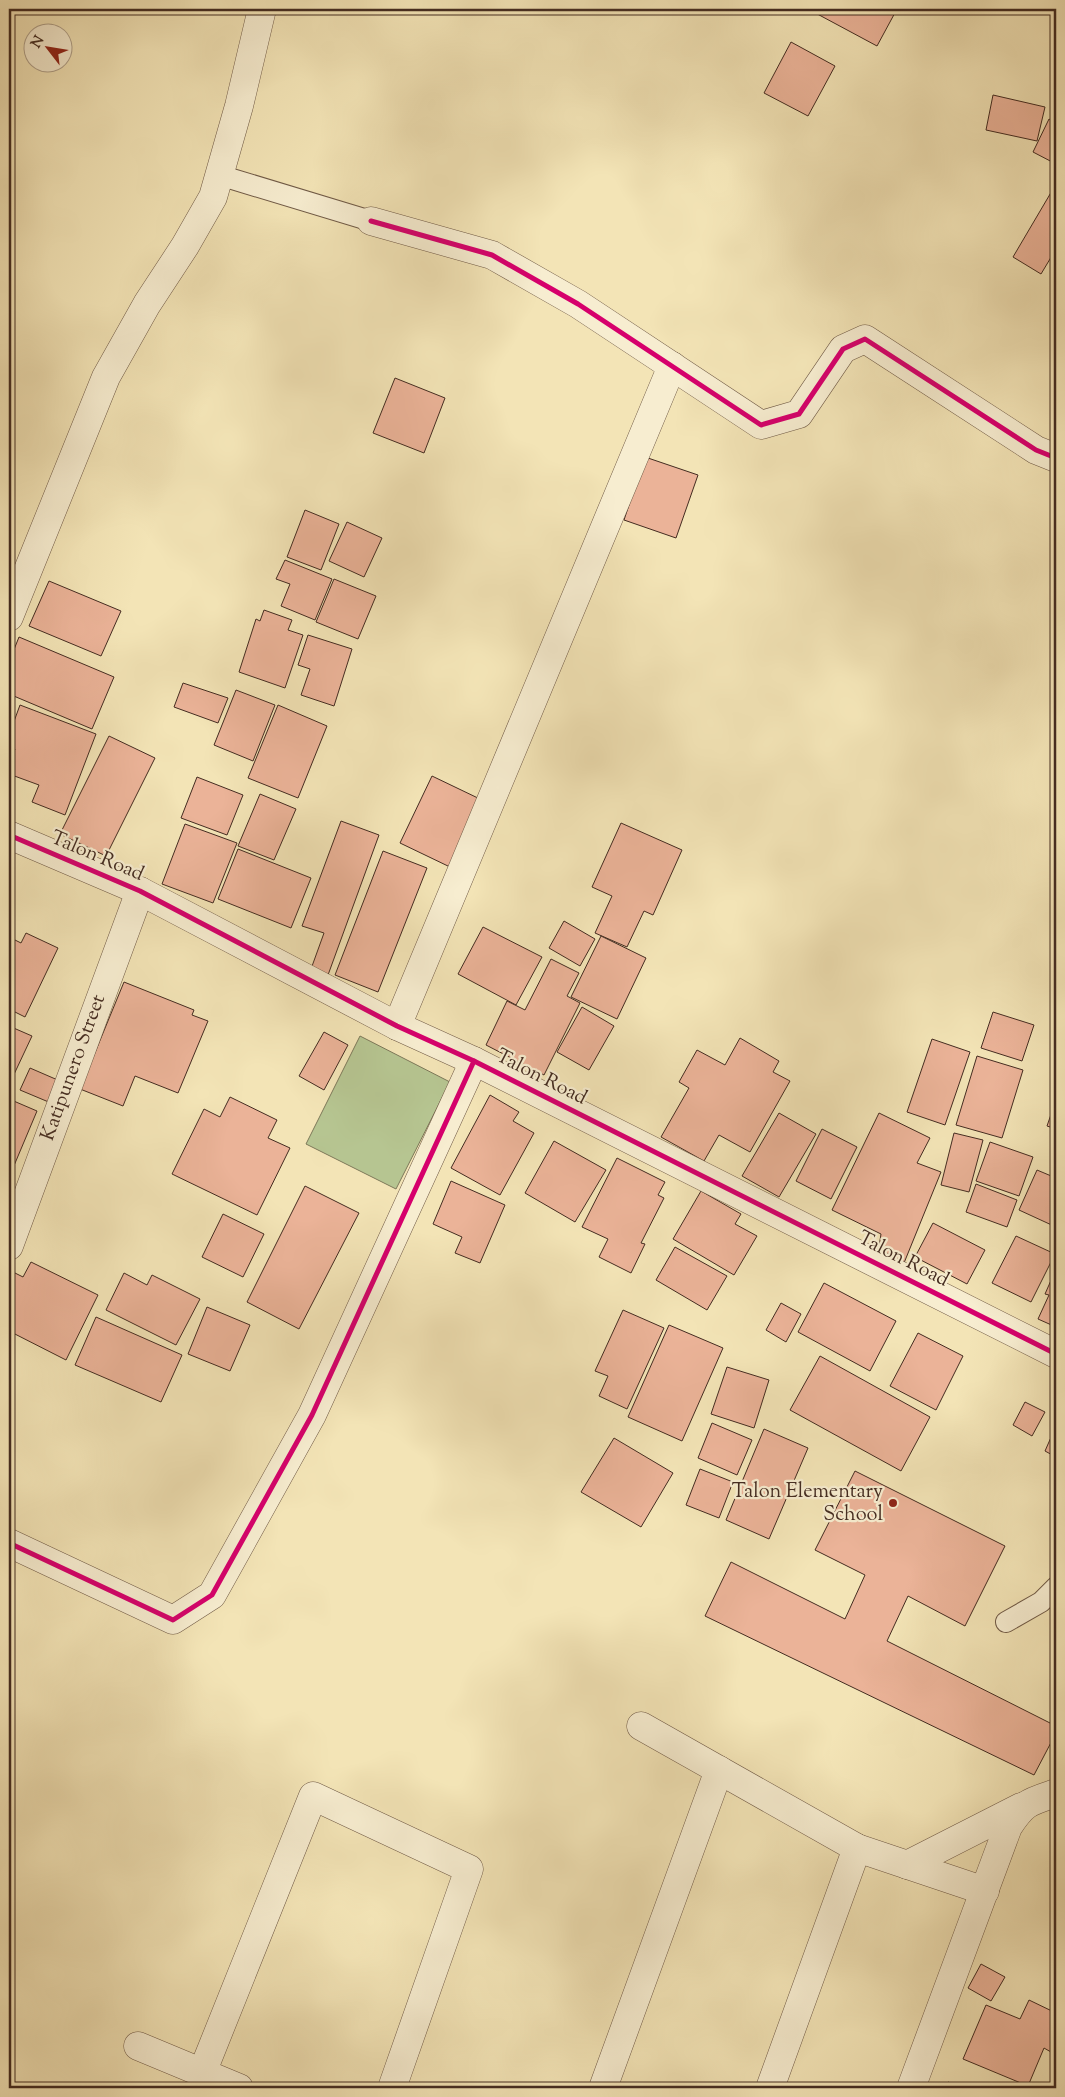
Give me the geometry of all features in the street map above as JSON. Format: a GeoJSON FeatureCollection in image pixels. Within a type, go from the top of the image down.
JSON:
{"type":"FeatureCollection","features":[{"type":"Feature","properties":{"kind":"street"},"geometry":{"type":"LineString","coordinates":[[9,617],[106,377],[147,304],[214,197],[239,106],[262,9]]}},
{"type":"Feature","properties":{"kind":"street"},"geometry":{"type":"LineString","coordinates":[[371,221],[492,255],[578,304],[761,425],[799,414],[843,348],[865,339],[1036,450],[1056,458]]}},
{"type":"Feature","properties":{"kind":"street"},"geometry":{"type":"LineString","coordinates":[[397,1026],[672,366]]}},
{"type":"Feature","properties":{"kind":"street","name":"Talon Road"},"geometry":{"type":"LineString","coordinates":[[9,836],[140,891],[397,1026],[474,1061],[1056,1354]]}},
{"type":"Feature","properties":{"kind":"street","name":"Katipunero Street"},"geometry":{"type":"LineString","coordinates":[[9,1246],[140,891]]}},
{"type":"Feature","properties":{"kind":"street"},"geometry":{"type":"LineString","coordinates":[[9,1543],[173,1620],[212,1595],[312,1414],[474,1061]]}},
{"type":"Feature","properties":{"kind":"street"},"geometry":{"type":"LineString","coordinates":[[641,1726],[857,1848],[985,1891]]}},
{"type":"Feature","properties":{"kind":"street"},"geometry":{"type":"LineString","coordinates":[[603,2088],[719,1770]]}},
{"type":"Feature","properties":{"kind":"street"},"geometry":{"type":"LineString","coordinates":[[906,1865],[1025,1805],[1056,1792]]}},
{"type":"Feature","properties":{"kind":"street"},"geometry":{"type":"LineString","coordinates":[[202,2073],[313,1796],[469,1869],[392,2088]]}},
{"type":"Feature","properties":{"kind":"street"},"geometry":{"type":"LineString","coordinates":[[911,2088],[1008,1827],[1020,1809],[1025,1805]]}},
{"type":"Feature","properties":{"kind":"street"},"geometry":{"type":"LineString","coordinates":[[770,2088],[857,1848]]}},
{"type":"Feature","properties":{"kind":"street"},"geometry":{"type":"LineString","coordinates":[[138,2046],[239,2088]]}},
{"type":"Feature","properties":{"kind":"lane"},"geometry":{"type":"LineString","coordinates":[[219,175],[371,221]]}},
{"type":"Feature","properties":{"kind":"lane"},"geometry":{"type":"LineString","coordinates":[[1006,1622],[1041,1602],[1056,1587]]}},
{"type":"Feature","properties":{"kind":"green space"},"geometry":{"type":"Polygon","coordinates":[[[360,1036],[450,1082],[396,1189],[306,1144],[360,1036]]]}},
{"type":"Feature","properties":{"kind":"building"},"geometry":{"type":"Polygon","coordinates":[[[808,9],[897,9],[877,46],[808,9]]]}},
{"type":"Feature","properties":{"kind":"building"},"geometry":{"type":"Polygon","coordinates":[[[791,42],[835,66],[808,116],[764,93],[791,42]]]}},
{"type":"Feature","properties":{"kind":"building"},"geometry":{"type":"Polygon","coordinates":[[[993,95],[1045,107],[1037,141],[986,130],[993,95]]]}},
{"type":"Feature","properties":{"kind":"building"},"geometry":{"type":"Polygon","coordinates":[[[1049,119],[1056,123],[1056,164],[1033,152],[1049,119]]]}},
{"type":"Feature","properties":{"kind":"building"},"geometry":{"type":"Polygon","coordinates":[[[1056,184],[1056,249],[1041,274],[1013,257],[1056,184]]]}},
{"type":"Feature","properties":{"kind":"building"},"geometry":{"type":"Polygon","coordinates":[[[395,378],[445,398],[424,453],[373,433],[395,378]]]}},
{"type":"Feature","properties":{"kind":"building"},"geometry":{"type":"Polygon","coordinates":[[[645,457],[698,475],[676,538],[624,520],[645,457]]]}},
{"type":"Feature","properties":{"kind":"building"},"geometry":{"type":"Polygon","coordinates":[[[305,510],[339,524],[321,570],[287,557],[305,510]]]}},
{"type":"Feature","properties":{"kind":"building"},"geometry":{"type":"Polygon","coordinates":[[[347,522],[382,538],[364,577],[329,561],[347,522]]]}},
{"type":"Feature","properties":{"kind":"building"},"geometry":{"type":"Polygon","coordinates":[[[285,560],[332,579],[315,620],[281,606],[290,584],[276,579],[285,560]]]}},
{"type":"Feature","properties":{"kind":"building"},"geometry":{"type":"Polygon","coordinates":[[[334,579],[376,596],[358,639],[316,622],[334,579]]]}},
{"type":"Feature","properties":{"kind":"building"},"geometry":{"type":"Polygon","coordinates":[[[49,581],[121,611],[101,656],[29,626],[49,581]]]}},
{"type":"Feature","properties":{"kind":"building"},"geometry":{"type":"Polygon","coordinates":[[[264,610],[292,620],[288,630],[303,635],[285,688],[239,672],[256,619],[260,621],[264,610]]]}},
{"type":"Feature","properties":{"kind":"building"},"geometry":{"type":"Polygon","coordinates":[[[308,635],[352,649],[334,706],[301,695],[310,669],[298,665],[308,635]]]}},
{"type":"Feature","properties":{"kind":"building"},"geometry":{"type":"Polygon","coordinates":[[[19,637],[114,677],[92,729],[9,694],[9,662],[19,637]]]}},
{"type":"Feature","properties":{"kind":"building"},"geometry":{"type":"Polygon","coordinates":[[[183,683],[228,698],[218,723],[174,707],[183,683]]]}},
{"type":"Feature","properties":{"kind":"building"},"geometry":{"type":"Polygon","coordinates":[[[236,690],[275,705],[253,761],[214,745],[236,690]]]}},
{"type":"Feature","properties":{"kind":"building"},"geometry":{"type":"Polygon","coordinates":[[[20,705],[96,734],[65,815],[32,802],[39,785],[9,774],[9,764],[15,749],[9,747],[9,735],[20,705]]]}},
{"type":"Feature","properties":{"kind":"building"},"geometry":{"type":"Polygon","coordinates":[[[278,705],[327,726],[298,798],[248,778],[278,705]]]}},
{"type":"Feature","properties":{"kind":"building"},"geometry":{"type":"Polygon","coordinates":[[[109,736],[155,758],[106,856],[60,834],[109,736]]]}},
{"type":"Feature","properties":{"kind":"building"},"geometry":{"type":"Polygon","coordinates":[[[432,776],[482,800],[450,867],[400,843],[432,776]]]}},
{"type":"Feature","properties":{"kind":"building"},"geometry":{"type":"Polygon","coordinates":[[[197,777],[243,795],[227,835],[181,818],[197,777]]]}},
{"type":"Feature","properties":{"kind":"building"},"geometry":{"type":"Polygon","coordinates":[[[260,794],[296,809],[274,860],[238,846],[260,794]]]}},
{"type":"Feature","properties":{"kind":"building"},"geometry":{"type":"Polygon","coordinates":[[[341,821],[379,835],[328,975],[311,969],[324,933],[302,926],[341,821]]]}},
{"type":"Feature","properties":{"kind":"building"},"geometry":{"type":"Polygon","coordinates":[[[621,823],[682,850],[653,915],[644,911],[627,947],[595,933],[612,896],[592,887],[621,823]]]}},
{"type":"Feature","properties":{"kind":"building"},"geometry":{"type":"Polygon","coordinates":[[[185,824],[237,843],[213,903],[162,884],[185,824]]]}},
{"type":"Feature","properties":{"kind":"building"},"geometry":{"type":"Polygon","coordinates":[[[238,849],[311,878],[291,928],[218,899],[238,849]]]}},
{"type":"Feature","properties":{"kind":"building"},"geometry":{"type":"Polygon","coordinates":[[[383,851],[427,868],[378,992],[335,975],[383,851]]]}},
{"type":"Feature","properties":{"kind":"building"},"geometry":{"type":"Polygon","coordinates":[[[564,921],[595,939],[580,966],[549,948],[564,921]]]}},
{"type":"Feature","properties":{"kind":"building"},"geometry":{"type":"Polygon","coordinates":[[[483,927],[542,957],[516,1005],[458,974],[483,927]]]}},
{"type":"Feature","properties":{"kind":"building"},"geometry":{"type":"Polygon","coordinates":[[[26,933],[58,948],[25,1017],[9,1009],[9,937],[21,943],[26,933]]]}},
{"type":"Feature","properties":{"kind":"building"},"geometry":{"type":"Polygon","coordinates":[[[601,936],[646,958],[617,1019],[571,997],[601,936]]]}},
{"type":"Feature","properties":{"kind":"building"},"geometry":{"type":"Polygon","coordinates":[[[551,959],[579,973],[567,996],[580,1003],[544,1075],[486,1045],[507,1001],[525,1010],[551,959]]]}},
{"type":"Feature","properties":{"kind":"building"},"geometry":{"type":"Polygon","coordinates":[[[124,982],[194,1010],[192,1015],[208,1021],[178,1093],[135,1076],[123,1106],[80,1089],[124,982]]]}},
{"type":"Feature","properties":{"kind":"building"},"geometry":{"type":"Polygon","coordinates":[[[582,1007],[614,1026],[589,1070],[557,1052],[582,1007]]]}},
{"type":"Feature","properties":{"kind":"building"},"geometry":{"type":"Polygon","coordinates":[[[993,1012],[1034,1025],[1022,1061],[981,1048],[993,1012]]]}},
{"type":"Feature","properties":{"kind":"building"},"geometry":{"type":"Polygon","coordinates":[[[9,1026],[32,1036],[9,1085],[9,1026]]]}},
{"type":"Feature","properties":{"kind":"building"},"geometry":{"type":"Polygon","coordinates":[[[324,1032],[348,1045],[324,1090],[299,1076],[324,1032]]]}},
{"type":"Feature","properties":{"kind":"building"},"geometry":{"type":"Polygon","coordinates":[[[740,1038],[779,1061],[773,1072],[790,1081],[750,1152],[719,1135],[704,1161],[661,1137],[689,1088],[679,1082],[697,1050],[725,1065],[740,1038]]]}},
{"type":"Feature","properties":{"kind":"building"},"geometry":{"type":"Polygon","coordinates":[[[932,1039],[970,1052],[945,1125],[907,1112],[932,1039]]]}},
{"type":"Feature","properties":{"kind":"building"},"geometry":{"type":"Polygon","coordinates":[[[977,1056],[1023,1070],[1002,1138],[956,1125],[977,1056]]]}},
{"type":"Feature","properties":{"kind":"building"},"geometry":{"type":"Polygon","coordinates":[[[30,1068],[60,1081],[51,1103],[20,1090],[30,1068]]]}},
{"type":"Feature","properties":{"kind":"building"},"geometry":{"type":"Polygon","coordinates":[[[490,1095],[519,1112],[513,1121],[534,1133],[500,1195],[451,1168],[490,1095]]]}},
{"type":"Feature","properties":{"kind":"building"},"geometry":{"type":"Polygon","coordinates":[[[230,1097],[277,1120],[268,1138],[290,1148],[257,1215],[172,1174],[204,1109],[220,1117],[230,1097]]]}},
{"type":"Feature","properties":{"kind":"building"},"geometry":{"type":"Polygon","coordinates":[[[9,1099],[37,1111],[13,1168],[9,1166],[9,1099]]]}},
{"type":"Feature","properties":{"kind":"building"},"geometry":{"type":"Polygon","coordinates":[[[1056,1100],[1056,1129],[1047,1126],[1056,1100]]]}},
{"type":"Feature","properties":{"kind":"building"},"geometry":{"type":"Polygon","coordinates":[[[779,1113],[816,1134],[779,1197],[742,1176],[779,1113]]]}},
{"type":"Feature","properties":{"kind":"building"},"geometry":{"type":"Polygon","coordinates":[[[879,1113],[930,1138],[917,1163],[941,1172],[904,1263],[878,1253],[881,1234],[832,1210],[879,1113]]]}},
{"type":"Feature","properties":{"kind":"building"},"geometry":{"type":"Polygon","coordinates":[[[822,1129],[857,1147],[831,1199],[796,1181],[822,1129]]]}},
{"type":"Feature","properties":{"kind":"building"},"geometry":{"type":"Polygon","coordinates":[[[954,1133],[983,1140],[969,1192],[941,1185],[954,1133]]]}},
{"type":"Feature","properties":{"kind":"building"},"geometry":{"type":"Polygon","coordinates":[[[554,1141],[606,1170],[575,1222],[525,1193],[554,1141]]]}},
{"type":"Feature","properties":{"kind":"building"},"geometry":{"type":"Polygon","coordinates":[[[990,1142],[1033,1157],[1019,1196],[976,1181],[990,1142]]]}},
{"type":"Feature","properties":{"kind":"building"},"geometry":{"type":"Polygon","coordinates":[[[617,1158],[665,1182],[658,1195],[664,1198],[641,1243],[645,1244],[631,1273],[599,1257],[608,1239],[582,1227],[617,1158]]]}},
{"type":"Feature","properties":{"kind":"building"},"geometry":{"type":"Polygon","coordinates":[[[1037,1170],[1056,1178],[1056,1227],[1019,1210],[1037,1170]]]}},
{"type":"Feature","properties":{"kind":"building"},"geometry":{"type":"Polygon","coordinates":[[[451,1181],[505,1205],[480,1263],[455,1253],[462,1237],[433,1224],[451,1181]]]}},
{"type":"Feature","properties":{"kind":"building"},"geometry":{"type":"Polygon","coordinates":[[[976,1184],[1017,1200],[1007,1227],[966,1212],[976,1184]]]}},
{"type":"Feature","properties":{"kind":"building"},"geometry":{"type":"Polygon","coordinates":[[[305,1186],[359,1213],[299,1329],[247,1302],[305,1186]]]}},
{"type":"Feature","properties":{"kind":"building"},"geometry":{"type":"Polygon","coordinates":[[[701,1191],[741,1214],[735,1224],[757,1236],[734,1275],[673,1239],[701,1191]]]}},
{"type":"Feature","properties":{"kind":"building"},"geometry":{"type":"Polygon","coordinates":[[[223,1214],[264,1234],[243,1277],[202,1257],[223,1214]]]}},
{"type":"Feature","properties":{"kind":"building"},"geometry":{"type":"Polygon","coordinates":[[[933,1223],[985,1250],[967,1284],[915,1257],[933,1223]]]}},
{"type":"Feature","properties":{"kind":"building"},"geometry":{"type":"Polygon","coordinates":[[[1016,1236],[1055,1254],[1031,1302],[992,1283],[1016,1236]]]}},
{"type":"Feature","properties":{"kind":"building"},"geometry":{"type":"Polygon","coordinates":[[[675,1247],[727,1276],[707,1310],[656,1280],[675,1247]]]}},
{"type":"Feature","properties":{"kind":"building"},"geometry":{"type":"Polygon","coordinates":[[[31,1262],[98,1295],[66,1360],[9,1331],[9,1281],[13,1272],[23,1277],[31,1262]]]}},
{"type":"Feature","properties":{"kind":"building"},"geometry":{"type":"Polygon","coordinates":[[[1056,1269],[1056,1327],[1038,1319],[1049,1295],[1045,1294],[1056,1269]]]}},
{"type":"Feature","properties":{"kind":"building"},"geometry":{"type":"Polygon","coordinates":[[[124,1273],[147,1285],[152,1275],[200,1299],[176,1345],[106,1310],[124,1273]]]}},
{"type":"Feature","properties":{"kind":"building"},"geometry":{"type":"Polygon","coordinates":[[[824,1283],[896,1321],[870,1371],[798,1332],[824,1283]]]}},
{"type":"Feature","properties":{"kind":"building"},"geometry":{"type":"Polygon","coordinates":[[[781,1303],[801,1314],[786,1342],[766,1330],[781,1303]]]}},
{"type":"Feature","properties":{"kind":"building"},"geometry":{"type":"Polygon","coordinates":[[[207,1307],[250,1325],[230,1371],[188,1354],[207,1307]]]}},
{"type":"Feature","properties":{"kind":"building"},"geometry":{"type":"Polygon","coordinates":[[[623,1310],[664,1328],[627,1409],[599,1396],[608,1376],[595,1371],[623,1310]]]}},
{"type":"Feature","properties":{"kind":"building"},"geometry":{"type":"Polygon","coordinates":[[[96,1317],[182,1355],[161,1402],[75,1365],[96,1317]]]}},
{"type":"Feature","properties":{"kind":"building"},"geometry":{"type":"Polygon","coordinates":[[[669,1325],[723,1348],[682,1441],[628,1417],[669,1325]]]}},
{"type":"Feature","properties":{"kind":"building"},"geometry":{"type":"Polygon","coordinates":[[[918,1333],[963,1356],[936,1410],[890,1386],[918,1333]]]}},
{"type":"Feature","properties":{"kind":"building"},"geometry":{"type":"Polygon","coordinates":[[[820,1356],[930,1417],[901,1471],[790,1410],[820,1356]]]}},
{"type":"Feature","properties":{"kind":"building"},"geometry":{"type":"Polygon","coordinates":[[[727,1367],[769,1380],[754,1428],[711,1414],[727,1367]]]}},
{"type":"Feature","properties":{"kind":"building"},"geometry":{"type":"Polygon","coordinates":[[[1025,1402],[1045,1412],[1032,1436],[1013,1425],[1025,1402]]]}},
{"type":"Feature","properties":{"kind":"building"},"geometry":{"type":"Polygon","coordinates":[[[712,1423],[752,1440],[737,1475],[698,1458],[712,1423]]]}},
{"type":"Feature","properties":{"kind":"building"},"geometry":{"type":"Polygon","coordinates":[[[1056,1426],[1056,1457],[1045,1451],[1056,1426]]]}},
{"type":"Feature","properties":{"kind":"building"},"geometry":{"type":"Polygon","coordinates":[[[764,1429],[808,1448],[769,1539],[726,1520],[764,1429]]]}},
{"type":"Feature","properties":{"kind":"building"},"geometry":{"type":"Polygon","coordinates":[[[614,1438],[673,1473],[641,1527],[581,1492],[614,1438]]]}},
{"type":"Feature","properties":{"kind":"building"},"geometry":{"type":"Polygon","coordinates":[[[700,1469],[733,1482],[719,1518],[686,1505],[700,1469]]]}},
{"type":"Feature","properties":{"kind":"building"},"geometry":{"type":"Polygon","coordinates":[[[855,1471],[1005,1546],[965,1626],[908,1596],[887,1641],[1056,1726],[1056,1733],[1034,1775],[705,1616],[731,1562],[845,1619],[865,1575],[815,1550],[855,1471]]]}},
{"type":"Feature","properties":{"kind":"building"},"geometry":{"type":"Polygon","coordinates":[[[1056,1643],[1056,1655],[1052,1654],[1056,1643]]]}},
{"type":"Feature","properties":{"kind":"building"},"geometry":{"type":"Polygon","coordinates":[[[981,1964],[1005,1977],[991,2001],[968,1988],[981,1964]]]}},
{"type":"Feature","properties":{"kind":"building"},"geometry":{"type":"Polygon","coordinates":[[[1029,2000],[1056,2013],[1056,2041],[1051,2052],[1044,2048],[1028,2086],[963,2059],[986,2005],[1020,2019],[1029,2000]]]}},
{"type":"Feature","properties":{"kind":"building"},"geometry":{"type":"Polygon","coordinates":[[[948,2082],[961,2088],[945,2088],[948,2082]]]}},
{"type":"Feature","properties":{"kind":"cycle path"},"geometry":{"type":"LineString","coordinates":[[371,221],[492,255],[578,304],[761,425],[799,414],[843,349],[865,339],[1036,450],[1056,458]]}},
{"type":"Feature","properties":{"kind":"cycle path"},"geometry":{"type":"LineString","coordinates":[[9,835],[140,891],[397,1026],[474,1061],[1056,1354]]}},
{"type":"Feature","properties":{"kind":"cycle path"},"geometry":{"type":"LineString","coordinates":[[9,1543],[173,1620],[212,1595],[312,1415],[474,1061]]}},
{"type":"Feature","properties":{"kind":"place","name":"Talon Elementary School"},"geometry":{"type":"Point","coordinates":[893,1503]}}]}
